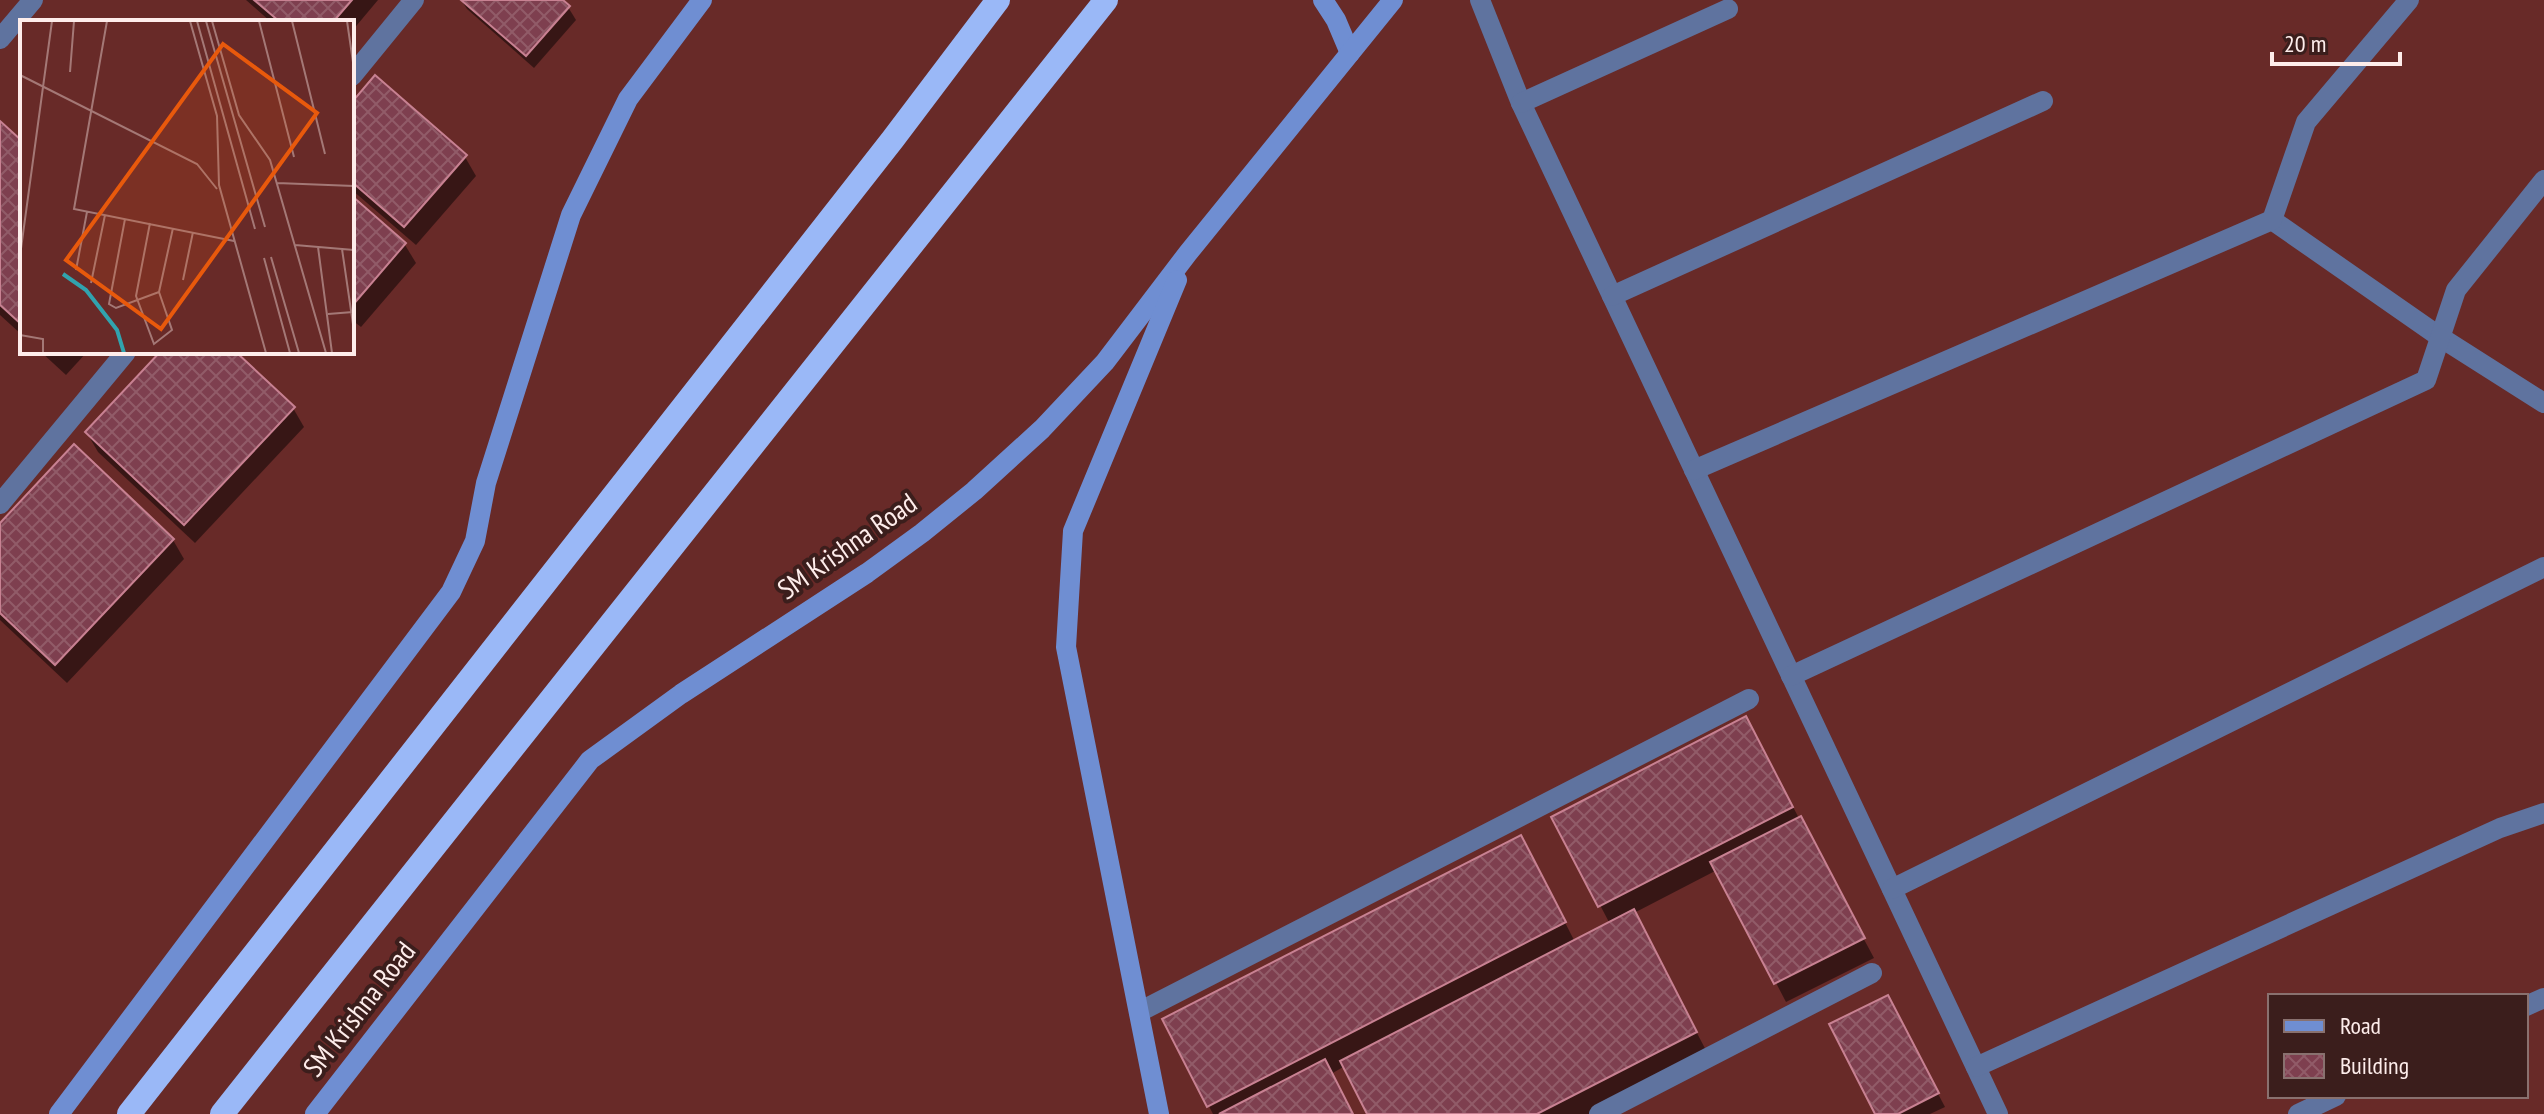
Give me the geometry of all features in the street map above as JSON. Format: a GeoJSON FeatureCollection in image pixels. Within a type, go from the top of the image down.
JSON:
{"type":"FeatureCollection","features":[{"type":"Feature","properties":{"kind":"highway"},"geometry":{"type":"LineString","coordinates":[[129,1114],[884,152],[998,0]]}},
{"type":"Feature","properties":{"kind":"highway","name":"SM Krishna Road"},"geometry":{"type":"LineString","coordinates":[[222,1114],[1106,0]]}},
{"type":"Feature","properties":{"kind":"street"},"geometry":{"type":"LineString","coordinates":[[0,39],[33,0]]}},
{"type":"Feature","properties":{"kind":"street"},"geometry":{"type":"LineString","coordinates":[[354,74],[414,0]]}},
{"type":"Feature","properties":{"kind":"street"},"geometry":{"type":"LineString","coordinates":[[59,1114],[451,592],[475,541],[486,483],[571,215],[628,99],[702,0]]}},
{"type":"Feature","properties":{"kind":"street"},"geometry":{"type":"LineString","coordinates":[[1323,0],[1336,20],[1350,53]]}},
{"type":"Feature","properties":{"kind":"street","name":"SM Krishna Road"},"geometry":{"type":"LineString","coordinates":[[315,1114],[590,760],[681,694],[867,573],[974,491],[1042,429],[1105,362],[1188,253],[1393,0]]}},
{"type":"Feature","properties":{"kind":"street"},"geometry":{"type":"LineString","coordinates":[[1480,0],[1521,103],[1998,1114]]}},
{"type":"Feature","properties":{"kind":"street"},"geometry":{"type":"LineString","coordinates":[[1694,470],[2272,220],[2306,122],[2409,0]]}},
{"type":"Feature","properties":{"kind":"street"},"geometry":{"type":"LineString","coordinates":[[1521,103],[1728,9]]}},
{"type":"Feature","properties":{"kind":"street"},"geometry":{"type":"LineString","coordinates":[[1612,296],[2043,101]]}},
{"type":"Feature","properties":{"kind":"street"},"geometry":{"type":"LineString","coordinates":[[1791,676],[2426,380],[2456,290],[2544,180]]}},
{"type":"Feature","properties":{"kind":"street"},"geometry":{"type":"LineString","coordinates":[[2272,220],[2440,337],[2544,403]]}},
{"type":"Feature","properties":{"kind":"street"},"geometry":{"type":"LineString","coordinates":[[1159,1114],[1066,647],[1073,531],[1188,253]]}},
{"type":"Feature","properties":{"kind":"street"},"geometry":{"type":"LineString","coordinates":[[0,504],[124,354]]}},
{"type":"Feature","properties":{"kind":"street"},"geometry":{"type":"LineString","coordinates":[[1892,889],[2544,567]]}},
{"type":"Feature","properties":{"kind":"street"},"geometry":{"type":"LineString","coordinates":[[1139,1012],[1749,699]]}},
{"type":"Feature","properties":{"kind":"street"},"geometry":{"type":"LineString","coordinates":[[1976,1067],[2500,828],[2544,813]]}},
{"type":"Feature","properties":{"kind":"street"},"geometry":{"type":"LineString","coordinates":[[1599,1114],[1872,973]]}},
{"type":"Feature","properties":{"kind":"street"},"geometry":{"type":"LineString","coordinates":[[2298,1114],[2332,1098]]}},
{"type":"Feature","properties":{"kind":"building"},"geometry":{"type":"Polygon","coordinates":[[[254,0],[352,0],[335,20],[278,20],[254,0]]]}},
{"type":"Feature","properties":{"kind":"building"},"geometry":{"type":"Polygon","coordinates":[[[461,0],[563,0],[570,6],[526,56],[461,0]]]}},
{"type":"Feature","properties":{"kind":"building"},"geometry":{"type":"Polygon","coordinates":[[[375,75],[467,155],[404,227],[354,184],[354,100],[375,75]]]}},
{"type":"Feature","properties":{"kind":"building"},"geometry":{"type":"Polygon","coordinates":[[[0,121],[20,139],[20,323],[0,305],[0,121]]]}},
{"type":"Feature","properties":{"kind":"building"},"geometry":{"type":"Polygon","coordinates":[[[354,198],[406,243],[354,304],[354,198]]]}},
{"type":"Feature","properties":{"kind":"building"},"geometry":{"type":"Polygon","coordinates":[[[158,354],[238,354],[295,407],[184,525],[85,432],[158,354]]]}},
{"type":"Feature","properties":{"kind":"building"},"geometry":{"type":"Polygon","coordinates":[[[74,444],[174,539],[55,665],[0,613],[0,523],[74,444]]]}},
{"type":"Feature","properties":{"kind":"building"},"geometry":{"type":"Polygon","coordinates":[[[1746,716],[1793,807],[1598,907],[1551,817],[1746,716]]]}},
{"type":"Feature","properties":{"kind":"building"},"geometry":{"type":"Polygon","coordinates":[[[1801,816],[1865,938],[1774,984],[1710,862],[1801,816]]]}},
{"type":"Feature","properties":{"kind":"building"},"geometry":{"type":"Polygon","coordinates":[[[1521,835],[1566,922],[1207,1107],[1162,1019],[1521,835]]]}},
{"type":"Feature","properties":{"kind":"building"},"geometry":{"type":"Polygon","coordinates":[[[1634,909],[1697,1032],[1537,1114],[1367,1114],[1340,1061],[1634,909]]]}},
{"type":"Feature","properties":{"kind":"building"},"geometry":{"type":"Polygon","coordinates":[[[1888,995],[1939,1093],[1898,1114],[1875,1114],[1829,1024],[1888,995]]]}},
{"type":"Feature","properties":{"kind":"building"},"geometry":{"type":"Polygon","coordinates":[[[1325,1059],[1353,1114],[1219,1114],[1325,1059]]]}}]}
